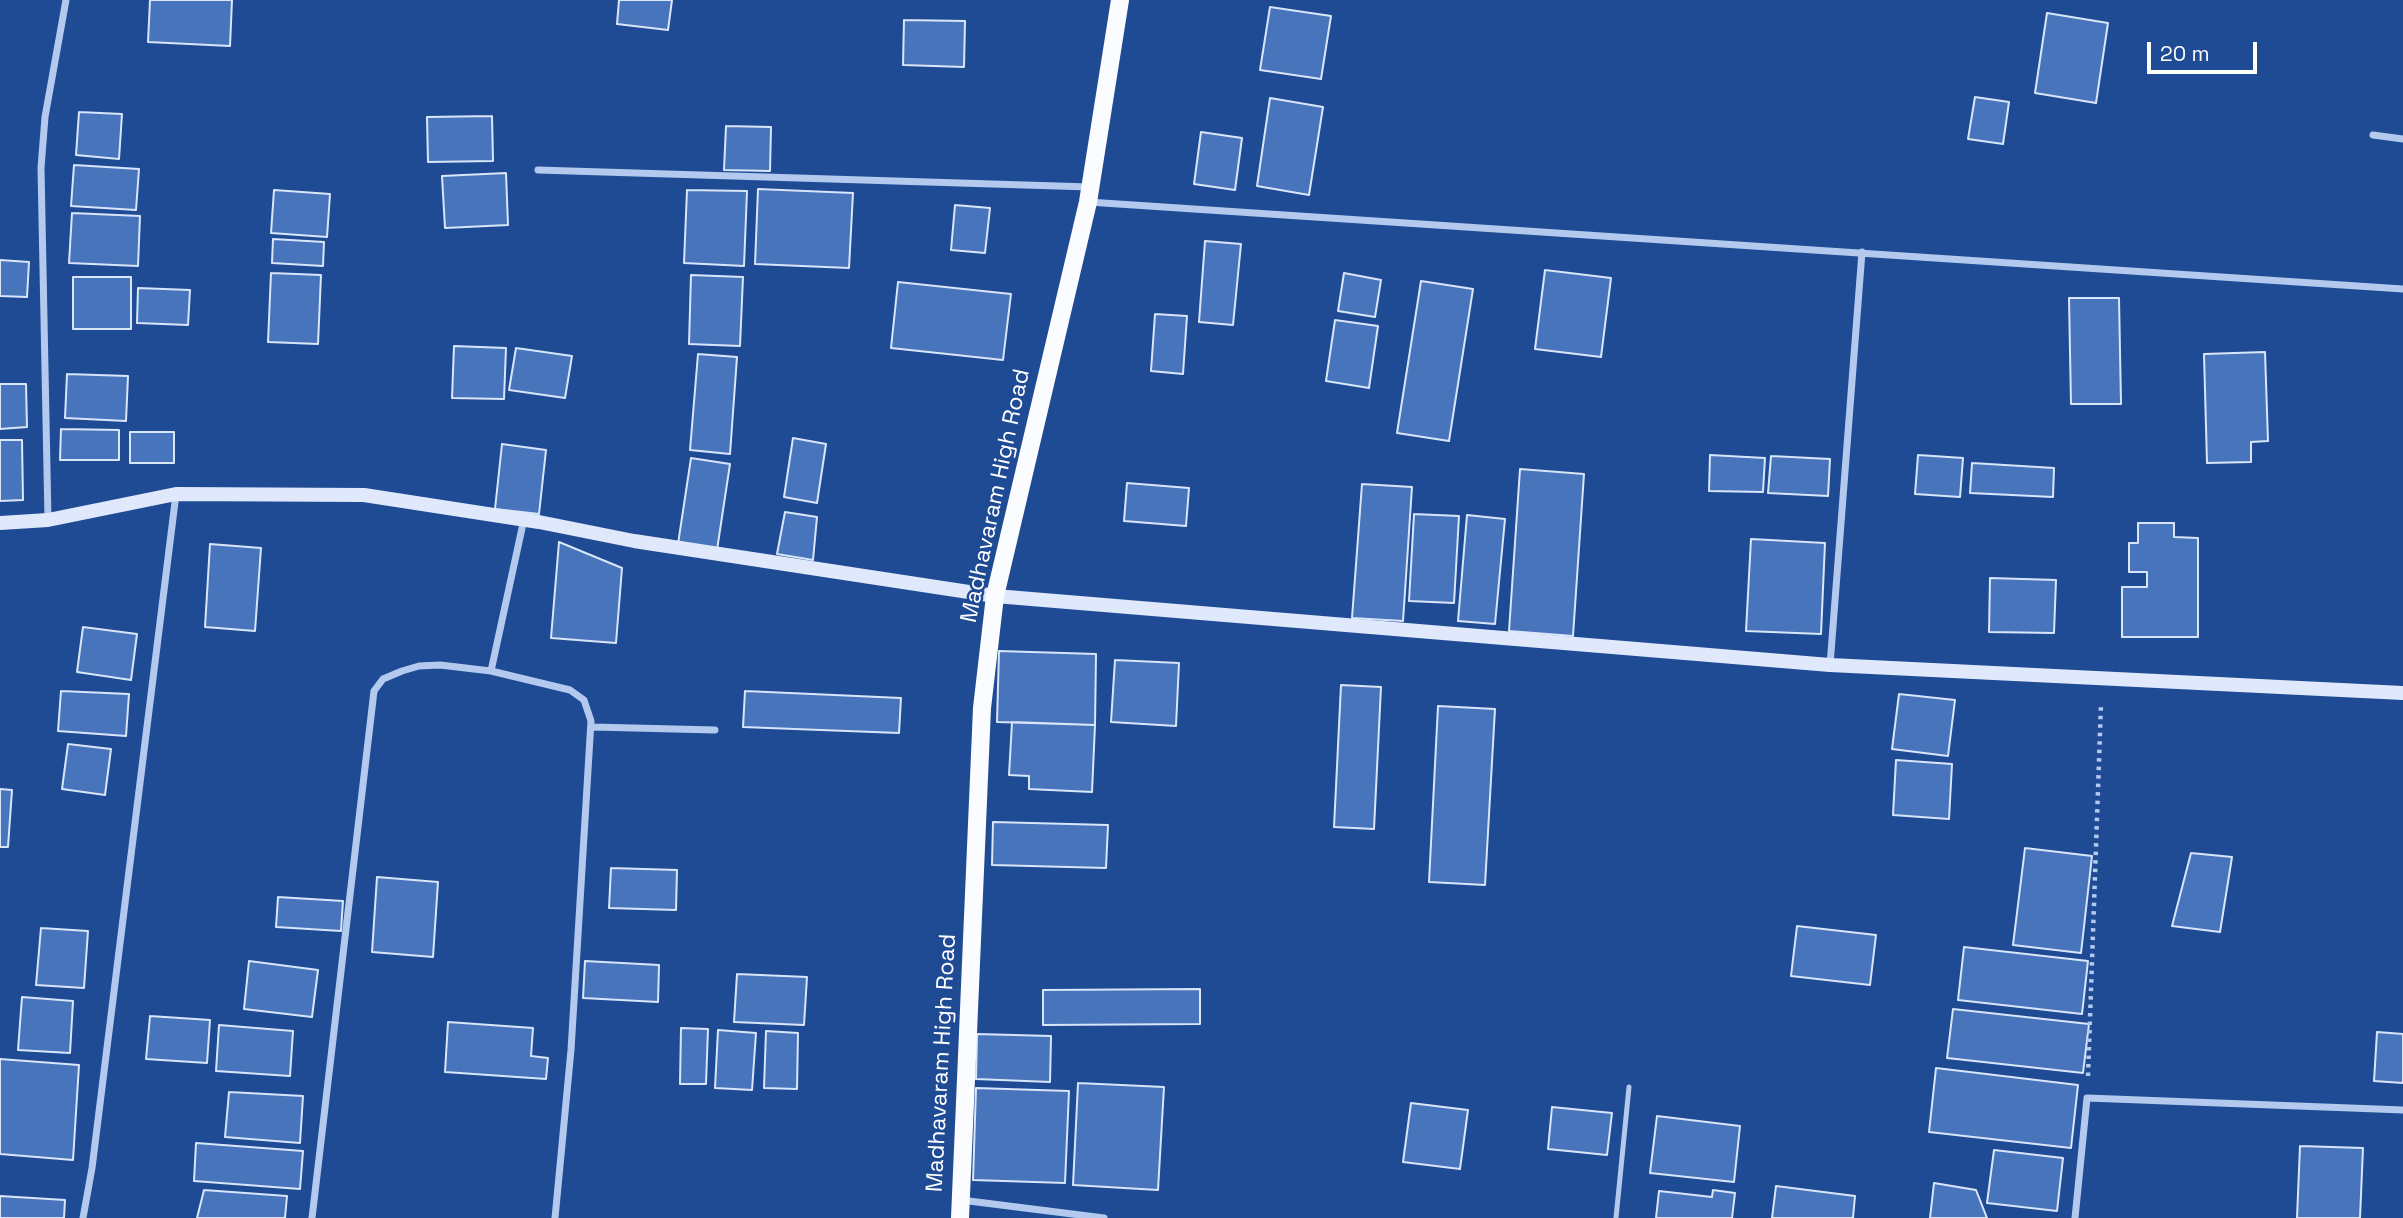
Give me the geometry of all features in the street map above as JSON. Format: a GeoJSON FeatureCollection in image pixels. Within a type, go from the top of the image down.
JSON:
{"type":"FeatureCollection","features":[{"type":"Feature","properties":{"kind":"main road","name":"Madhavaram High Road"},"geometry":{"type":"LineString","coordinates":[[960,1209],[982,708],[995,596],[1089,195],[1120,0]]}},
{"type":"Feature","properties":{"kind":"street"},"geometry":{"type":"LineString","coordinates":[[48,520],[40,168],[45,117],[66,0]]}},
{"type":"Feature","properties":{"kind":"street"},"geometry":{"type":"LineString","coordinates":[[2373,135],[2403,139]]}},
{"type":"Feature","properties":{"kind":"street"},"geometry":{"type":"LineString","coordinates":[[538,170],[1089,195],[2403,289]]}},
{"type":"Feature","properties":{"kind":"street"},"geometry":{"type":"LineString","coordinates":[[1830,665],[1862,252]]}},
{"type":"Feature","properties":{"kind":"street"},"geometry":{"type":"LineString","coordinates":[[83,1218],[92,1168],[176,494]]}},
{"type":"Feature","properties":{"kind":"street"},"geometry":{"type":"LineString","coordinates":[[0,523],[48,520],[176,494],[364,495],[524,519],[634,541],[995,596],[1830,665],[2403,693]]}},
{"type":"Feature","properties":{"kind":"street"},"geometry":{"type":"LineString","coordinates":[[491,671],[524,519]]}},
{"type":"Feature","properties":{"kind":"street"},"geometry":{"type":"LineString","coordinates":[[312,1218],[374,691],[383,679],[402,671],[419,666],[440,665],[491,671],[570,690],[584,701],[593,727],[572,1037],[555,1218]]}},
{"type":"Feature","properties":{"kind":"street"},"geometry":{"type":"LineString","coordinates":[[593,727],[715,730]]}},
{"type":"Feature","properties":{"kind":"street"},"geometry":{"type":"LineString","coordinates":[[2075,1218],[2087,1098],[2403,1110]]}},
{"type":"Feature","properties":{"kind":"street"},"geometry":{"type":"LineString","coordinates":[[960,1209],[1104,1218]]}},
{"type":"Feature","properties":{"kind":"lane"},"geometry":{"type":"LineString","coordinates":[[1616,1218],[1629,1087]]}},
{"type":"Feature","properties":{"kind":"path"},"geometry":{"type":"LineString","coordinates":[[2087,1098],[2102,679]]}},
{"type":"Feature","properties":{"kind":"building"},"geometry":{"type":"Polygon","coordinates":[[[150,0],[232,0],[230,46],[148,42],[150,0]]]}},
{"type":"Feature","properties":{"kind":"building"},"geometry":{"type":"Polygon","coordinates":[[[619,0],[672,0],[668,30],[617,24],[619,0]]]}},
{"type":"Feature","properties":{"kind":"building"},"geometry":{"type":"Polygon","coordinates":[[[1270,7],[1331,16],[1321,79],[1260,70],[1270,7]]]}},
{"type":"Feature","properties":{"kind":"building"},"geometry":{"type":"Polygon","coordinates":[[[2047,13],[2108,23],[2096,103],[2035,93],[2047,13]]]}},
{"type":"Feature","properties":{"kind":"building"},"geometry":{"type":"Polygon","coordinates":[[[904,20],[965,21],[964,67],[903,65],[904,20]]]}},
{"type":"Feature","properties":{"kind":"building"},"geometry":{"type":"Polygon","coordinates":[[[1975,97],[2009,102],[2003,144],[1968,139],[1975,97]]]}},
{"type":"Feature","properties":{"kind":"building"},"geometry":{"type":"Polygon","coordinates":[[[1270,98],[1323,107],[1309,195],[1257,186],[1270,98]]]}},
{"type":"Feature","properties":{"kind":"building"},"geometry":{"type":"Polygon","coordinates":[[[79,112],[122,114],[119,159],[76,155],[79,112]]]}},
{"type":"Feature","properties":{"kind":"building"},"geometry":{"type":"Polygon","coordinates":[[[492,116],[493,161],[428,162],[427,117],[492,116]]]}},
{"type":"Feature","properties":{"kind":"building"},"geometry":{"type":"Polygon","coordinates":[[[726,126],[771,127],[770,171],[724,170],[726,126]]]}},
{"type":"Feature","properties":{"kind":"building"},"geometry":{"type":"Polygon","coordinates":[[[1201,132],[1242,138],[1235,190],[1194,184],[1201,132]]]}},
{"type":"Feature","properties":{"kind":"building"},"geometry":{"type":"Polygon","coordinates":[[[74,165],[139,169],[136,210],[71,206],[74,165]]]}},
{"type":"Feature","properties":{"kind":"building"},"geometry":{"type":"Polygon","coordinates":[[[506,173],[508,225],[445,228],[442,176],[506,173]]]}},
{"type":"Feature","properties":{"kind":"building"},"geometry":{"type":"Polygon","coordinates":[[[758,189],[853,193],[849,268],[755,264],[758,189]]]}},
{"type":"Feature","properties":{"kind":"building"},"geometry":{"type":"Polygon","coordinates":[[[274,190],[330,194],[327,237],[271,233],[274,190]]]}},
{"type":"Feature","properties":{"kind":"building"},"geometry":{"type":"Polygon","coordinates":[[[687,190],[747,191],[744,266],[684,263],[687,190]]]}},
{"type":"Feature","properties":{"kind":"building"},"geometry":{"type":"Polygon","coordinates":[[[955,205],[990,208],[985,253],[951,250],[955,205]]]}},
{"type":"Feature","properties":{"kind":"building"},"geometry":{"type":"Polygon","coordinates":[[[72,213],[140,216],[138,266],[69,263],[72,213]]]}},
{"type":"Feature","properties":{"kind":"building"},"geometry":{"type":"Polygon","coordinates":[[[273,239],[324,242],[323,266],[272,263],[273,239]]]}},
{"type":"Feature","properties":{"kind":"building"},"geometry":{"type":"Polygon","coordinates":[[[1205,241],[1241,244],[1233,325],[1199,322],[1205,241]]]}},
{"type":"Feature","properties":{"kind":"building"},"geometry":{"type":"Polygon","coordinates":[[[0,260],[29,262],[27,297],[0,296],[0,260]]]}},
{"type":"Feature","properties":{"kind":"building"},"geometry":{"type":"Polygon","coordinates":[[[1545,270],[1611,278],[1601,357],[1535,349],[1545,270]]]}},
{"type":"Feature","properties":{"kind":"building"},"geometry":{"type":"Polygon","coordinates":[[[271,273],[321,275],[318,344],[268,342],[271,273]]]}},
{"type":"Feature","properties":{"kind":"building"},"geometry":{"type":"Polygon","coordinates":[[[1344,273],[1381,280],[1375,317],[1338,311],[1344,273]]]}},
{"type":"Feature","properties":{"kind":"building"},"geometry":{"type":"Polygon","coordinates":[[[691,275],[743,277],[740,346],[689,344],[691,275]]]}},
{"type":"Feature","properties":{"kind":"building"},"geometry":{"type":"Polygon","coordinates":[[[73,277],[131,277],[131,329],[73,329],[73,277]]]}},
{"type":"Feature","properties":{"kind":"building"},"geometry":{"type":"Polygon","coordinates":[[[1421,281],[1473,289],[1449,441],[1397,433],[1421,281]]]}},
{"type":"Feature","properties":{"kind":"building"},"geometry":{"type":"Polygon","coordinates":[[[898,282],[1011,294],[1003,360],[891,348],[898,282]]]}},
{"type":"Feature","properties":{"kind":"building"},"geometry":{"type":"Polygon","coordinates":[[[138,288],[190,290],[188,325],[137,323],[138,288]]]}},
{"type":"Feature","properties":{"kind":"building"},"geometry":{"type":"Polygon","coordinates":[[[2069,298],[2119,298],[2121,404],[2071,404],[2069,298]]]}},
{"type":"Feature","properties":{"kind":"building"},"geometry":{"type":"Polygon","coordinates":[[[1155,314],[1187,316],[1183,374],[1151,371],[1155,314]]]}},
{"type":"Feature","properties":{"kind":"building"},"geometry":{"type":"Polygon","coordinates":[[[1335,320],[1378,326],[1369,388],[1326,381],[1335,320]]]}},
{"type":"Feature","properties":{"kind":"building"},"geometry":{"type":"Polygon","coordinates":[[[454,346],[506,348],[504,399],[452,398],[454,346]]]}},
{"type":"Feature","properties":{"kind":"building"},"geometry":{"type":"Polygon","coordinates":[[[516,348],[572,356],[565,398],[509,390],[516,348]]]}},
{"type":"Feature","properties":{"kind":"building"},"geometry":{"type":"Polygon","coordinates":[[[2265,352],[2268,441],[2251,442],[2251,462],[2207,463],[2204,354],[2265,352]]]}},
{"type":"Feature","properties":{"kind":"building"},"geometry":{"type":"Polygon","coordinates":[[[698,354],[737,357],[730,454],[690,450],[698,354]]]}},
{"type":"Feature","properties":{"kind":"building"},"geometry":{"type":"Polygon","coordinates":[[[67,374],[128,376],[126,421],[65,418],[67,374]]]}},
{"type":"Feature","properties":{"kind":"building"},"geometry":{"type":"Polygon","coordinates":[[[0,384],[26,384],[27,427],[0,429],[0,384]]]}},
{"type":"Feature","properties":{"kind":"building"},"geometry":{"type":"Polygon","coordinates":[[[61,429],[119,430],[119,460],[60,460],[61,429]]]}},
{"type":"Feature","properties":{"kind":"building"},"geometry":{"type":"Polygon","coordinates":[[[130,432],[174,432],[174,463],[130,463],[130,432]]]}},
{"type":"Feature","properties":{"kind":"building"},"geometry":{"type":"Polygon","coordinates":[[[793,438],[826,444],[817,503],[784,497],[793,438]]]}},
{"type":"Feature","properties":{"kind":"building"},"geometry":{"type":"Polygon","coordinates":[[[0,440],[22,440],[23,500],[0,501],[0,440]]]}},
{"type":"Feature","properties":{"kind":"building"},"geometry":{"type":"Polygon","coordinates":[[[502,444],[546,450],[539,514],[495,509],[502,444]]]}},
{"type":"Feature","properties":{"kind":"building"},"geometry":{"type":"Polygon","coordinates":[[[1710,455],[1765,458],[1763,492],[1709,491],[1710,455]]]}},
{"type":"Feature","properties":{"kind":"building"},"geometry":{"type":"Polygon","coordinates":[[[1918,455],[1963,458],[1960,497],[1915,494],[1918,455]]]}},
{"type":"Feature","properties":{"kind":"building"},"geometry":{"type":"Polygon","coordinates":[[[1771,456],[1830,459],[1828,496],[1768,493],[1771,456]]]}},
{"type":"Feature","properties":{"kind":"building"},"geometry":{"type":"Polygon","coordinates":[[[691,458],[730,464],[717,550],[678,544],[691,458]]]}},
{"type":"Feature","properties":{"kind":"building"},"geometry":{"type":"Polygon","coordinates":[[[1972,463],[2054,468],[2053,497],[1970,493],[1972,463]]]}},
{"type":"Feature","properties":{"kind":"building"},"geometry":{"type":"Polygon","coordinates":[[[1520,469],[1584,474],[1573,636],[1509,631],[1520,469]]]}},
{"type":"Feature","properties":{"kind":"building"},"geometry":{"type":"Polygon","coordinates":[[[1127,483],[1189,488],[1186,526],[1124,521],[1127,483]]]}},
{"type":"Feature","properties":{"kind":"building"},"geometry":{"type":"Polygon","coordinates":[[[1362,484],[1412,487],[1403,621],[1352,618],[1362,484]]]}},
{"type":"Feature","properties":{"kind":"building"},"geometry":{"type":"Polygon","coordinates":[[[785,512],[817,517],[813,560],[777,554],[785,512]]]}},
{"type":"Feature","properties":{"kind":"building"},"geometry":{"type":"Polygon","coordinates":[[[1414,514],[1459,516],[1454,603],[1409,601],[1414,514]]]}},
{"type":"Feature","properties":{"kind":"building"},"geometry":{"type":"Polygon","coordinates":[[[1467,515],[1505,519],[1495,624],[1458,621],[1467,515]]]}},
{"type":"Feature","properties":{"kind":"building"},"geometry":{"type":"Polygon","coordinates":[[[2138,523],[2174,523],[2174,537],[2198,538],[2198,637],[2122,637],[2122,587],[2147,587],[2147,572],[2129,572],[2129,543],[2138,543],[2138,523]]]}},
{"type":"Feature","properties":{"kind":"building"},"geometry":{"type":"Polygon","coordinates":[[[1751,539],[1825,543],[1821,634],[1746,631],[1751,539]]]}},
{"type":"Feature","properties":{"kind":"building"},"geometry":{"type":"Polygon","coordinates":[[[559,542],[622,568],[616,643],[551,638],[559,542]]]}},
{"type":"Feature","properties":{"kind":"building"},"geometry":{"type":"Polygon","coordinates":[[[210,544],[261,548],[255,631],[205,627],[210,544]]]}},
{"type":"Feature","properties":{"kind":"building"},"geometry":{"type":"Polygon","coordinates":[[[1990,578],[2056,580],[2054,633],[1989,632],[1990,578]]]}},
{"type":"Feature","properties":{"kind":"building"},"geometry":{"type":"Polygon","coordinates":[[[83,627],[137,634],[131,680],[77,672],[83,627]]]}},
{"type":"Feature","properties":{"kind":"building"},"geometry":{"type":"Polygon","coordinates":[[[999,651],[1096,654],[1095,725],[997,722],[999,651]]]}},
{"type":"Feature","properties":{"kind":"building"},"geometry":{"type":"Polygon","coordinates":[[[1115,660],[1179,663],[1176,726],[1111,722],[1115,660]]]}},
{"type":"Feature","properties":{"kind":"building"},"geometry":{"type":"Polygon","coordinates":[[[1341,685],[1381,687],[1374,829],[1334,827],[1341,685]]]}},
{"type":"Feature","properties":{"kind":"building"},"geometry":{"type":"Polygon","coordinates":[[[61,691],[129,694],[126,736],[58,731],[61,691]]]}},
{"type":"Feature","properties":{"kind":"building"},"geometry":{"type":"Polygon","coordinates":[[[745,691],[901,698],[899,733],[743,727],[745,691]]]}},
{"type":"Feature","properties":{"kind":"building"},"geometry":{"type":"Polygon","coordinates":[[[1899,694],[1955,700],[1948,756],[1892,749],[1899,694]]]}},
{"type":"Feature","properties":{"kind":"building"},"geometry":{"type":"Polygon","coordinates":[[[1438,706],[1495,709],[1485,885],[1429,882],[1438,706]]]}},
{"type":"Feature","properties":{"kind":"building"},"geometry":{"type":"Polygon","coordinates":[[[1012,722],[1095,725],[1092,792],[1029,789],[1029,776],[1009,775],[1012,722]]]}},
{"type":"Feature","properties":{"kind":"building"},"geometry":{"type":"Polygon","coordinates":[[[68,744],[111,749],[105,795],[62,789],[68,744]]]}},
{"type":"Feature","properties":{"kind":"building"},"geometry":{"type":"Polygon","coordinates":[[[1896,760],[1952,764],[1949,819],[1893,815],[1896,760]]]}},
{"type":"Feature","properties":{"kind":"building"},"geometry":{"type":"Polygon","coordinates":[[[0,789],[12,790],[8,847],[0,847],[0,789]]]}},
{"type":"Feature","properties":{"kind":"building"},"geometry":{"type":"Polygon","coordinates":[[[993,822],[1108,825],[1106,868],[992,865],[993,822]]]}},
{"type":"Feature","properties":{"kind":"building"},"geometry":{"type":"Polygon","coordinates":[[[2025,848],[2092,856],[2081,953],[2013,945],[2025,848]]]}},
{"type":"Feature","properties":{"kind":"building"},"geometry":{"type":"Polygon","coordinates":[[[2191,853],[2232,857],[2220,932],[2172,926],[2191,853]]]}},
{"type":"Feature","properties":{"kind":"building"},"geometry":{"type":"Polygon","coordinates":[[[611,868],[677,870],[676,910],[609,908],[611,868]]]}},
{"type":"Feature","properties":{"kind":"building"},"geometry":{"type":"Polygon","coordinates":[[[377,877],[438,882],[433,957],[372,952],[377,877]]]}},
{"type":"Feature","properties":{"kind":"building"},"geometry":{"type":"Polygon","coordinates":[[[278,897],[343,901],[341,931],[276,927],[278,897]]]}},
{"type":"Feature","properties":{"kind":"building"},"geometry":{"type":"Polygon","coordinates":[[[1797,926],[1876,935],[1870,985],[1791,976],[1797,926]]]}},
{"type":"Feature","properties":{"kind":"building"},"geometry":{"type":"Polygon","coordinates":[[[41,928],[88,931],[84,988],[36,985],[41,928]]]}},
{"type":"Feature","properties":{"kind":"building"},"geometry":{"type":"Polygon","coordinates":[[[1964,947],[2088,961],[2082,1014],[1958,1000],[1964,947]]]}},
{"type":"Feature","properties":{"kind":"building"},"geometry":{"type":"Polygon","coordinates":[[[249,961],[318,970],[312,1017],[244,1009],[249,961]]]}},
{"type":"Feature","properties":{"kind":"building"},"geometry":{"type":"Polygon","coordinates":[[[585,961],[659,965],[658,1002],[583,998],[585,961]]]}},
{"type":"Feature","properties":{"kind":"building"},"geometry":{"type":"Polygon","coordinates":[[[737,974],[807,977],[804,1025],[734,1022],[737,974]]]}},
{"type":"Feature","properties":{"kind":"building"},"geometry":{"type":"Polygon","coordinates":[[[1200,989],[1200,1024],[1043,1025],[1043,990],[1200,989]]]}},
{"type":"Feature","properties":{"kind":"building"},"geometry":{"type":"Polygon","coordinates":[[[22,997],[73,1001],[70,1053],[18,1050],[22,997]]]}},
{"type":"Feature","properties":{"kind":"building"},"geometry":{"type":"Polygon","coordinates":[[[1953,1009],[2089,1024],[2083,1073],[1947,1058],[1953,1009]]]}},
{"type":"Feature","properties":{"kind":"building"},"geometry":{"type":"Polygon","coordinates":[[[150,1016],[210,1020],[207,1063],[146,1059],[150,1016]]]}},
{"type":"Feature","properties":{"kind":"building"},"geometry":{"type":"Polygon","coordinates":[[[448,1022],[533,1028],[531,1056],[548,1058],[546,1079],[445,1072],[448,1022]]]}},
{"type":"Feature","properties":{"kind":"building"},"geometry":{"type":"Polygon","coordinates":[[[219,1025],[293,1031],[290,1076],[216,1071],[219,1025]]]}},
{"type":"Feature","properties":{"kind":"building"},"geometry":{"type":"Polygon","coordinates":[[[681,1028],[708,1029],[706,1084],[680,1084],[681,1028]]]}},
{"type":"Feature","properties":{"kind":"building"},"geometry":{"type":"Polygon","coordinates":[[[718,1030],[756,1033],[752,1090],[715,1088],[718,1030]]]}},
{"type":"Feature","properties":{"kind":"building"},"geometry":{"type":"Polygon","coordinates":[[[766,1031],[798,1033],[797,1089],[764,1088],[766,1031]]]}},
{"type":"Feature","properties":{"kind":"building"},"geometry":{"type":"Polygon","coordinates":[[[2377,1032],[2403,1034],[2403,1083],[2374,1081],[2377,1032]]]}},
{"type":"Feature","properties":{"kind":"building"},"geometry":{"type":"Polygon","coordinates":[[[977,1034],[1051,1036],[1050,1082],[976,1079],[977,1034]]]}},
{"type":"Feature","properties":{"kind":"building"},"geometry":{"type":"Polygon","coordinates":[[[0,1059],[79,1065],[73,1160],[0,1154],[0,1059]]]}},
{"type":"Feature","properties":{"kind":"building"},"geometry":{"type":"Polygon","coordinates":[[[1936,1068],[2078,1085],[2071,1148],[1929,1132],[1936,1068]]]}},
{"type":"Feature","properties":{"kind":"building"},"geometry":{"type":"Polygon","coordinates":[[[1078,1083],[1164,1087],[1158,1190],[1073,1185],[1078,1083]]]}},
{"type":"Feature","properties":{"kind":"building"},"geometry":{"type":"Polygon","coordinates":[[[976,1088],[1069,1091],[1065,1183],[973,1180],[976,1088]]]}},
{"type":"Feature","properties":{"kind":"building"},"geometry":{"type":"Polygon","coordinates":[[[229,1092],[303,1096],[300,1143],[225,1137],[229,1092]]]}},
{"type":"Feature","properties":{"kind":"building"},"geometry":{"type":"Polygon","coordinates":[[[1411,1103],[1468,1110],[1460,1169],[1403,1162],[1411,1103]]]}},
{"type":"Feature","properties":{"kind":"building"},"geometry":{"type":"Polygon","coordinates":[[[1552,1107],[1612,1113],[1607,1155],[1548,1149],[1552,1107]]]}},
{"type":"Feature","properties":{"kind":"building"},"geometry":{"type":"Polygon","coordinates":[[[1657,1116],[1740,1126],[1734,1182],[1650,1173],[1657,1116]]]}},
{"type":"Feature","properties":{"kind":"building"},"geometry":{"type":"Polygon","coordinates":[[[196,1143],[303,1151],[300,1189],[194,1181],[196,1143]]]}},
{"type":"Feature","properties":{"kind":"building"},"geometry":{"type":"Polygon","coordinates":[[[2300,1146],[2363,1148],[2360,1218],[2297,1218],[2300,1146]]]}},
{"type":"Feature","properties":{"kind":"building"},"geometry":{"type":"Polygon","coordinates":[[[1994,1150],[2063,1158],[2057,1211],[1987,1203],[1994,1150]]]}},
{"type":"Feature","properties":{"kind":"building"},"geometry":{"type":"Polygon","coordinates":[[[1934,1183],[1976,1190],[1987,1218],[1930,1218],[1934,1183]]]}},
{"type":"Feature","properties":{"kind":"building"},"geometry":{"type":"Polygon","coordinates":[[[1776,1186],[1855,1196],[1853,1218],[1772,1218],[1776,1186]]]}},
{"type":"Feature","properties":{"kind":"building"},"geometry":{"type":"Polygon","coordinates":[[[204,1190],[287,1196],[285,1218],[197,1218],[204,1190]]]}},
{"type":"Feature","properties":{"kind":"building"},"geometry":{"type":"Polygon","coordinates":[[[1713,1190],[1735,1193],[1732,1218],[1656,1218],[1659,1191],[1712,1197],[1713,1190]]]}},
{"type":"Feature","properties":{"kind":"building"},"geometry":{"type":"Polygon","coordinates":[[[0,1196],[65,1200],[64,1218],[0,1218],[0,1196]]]}}]}
